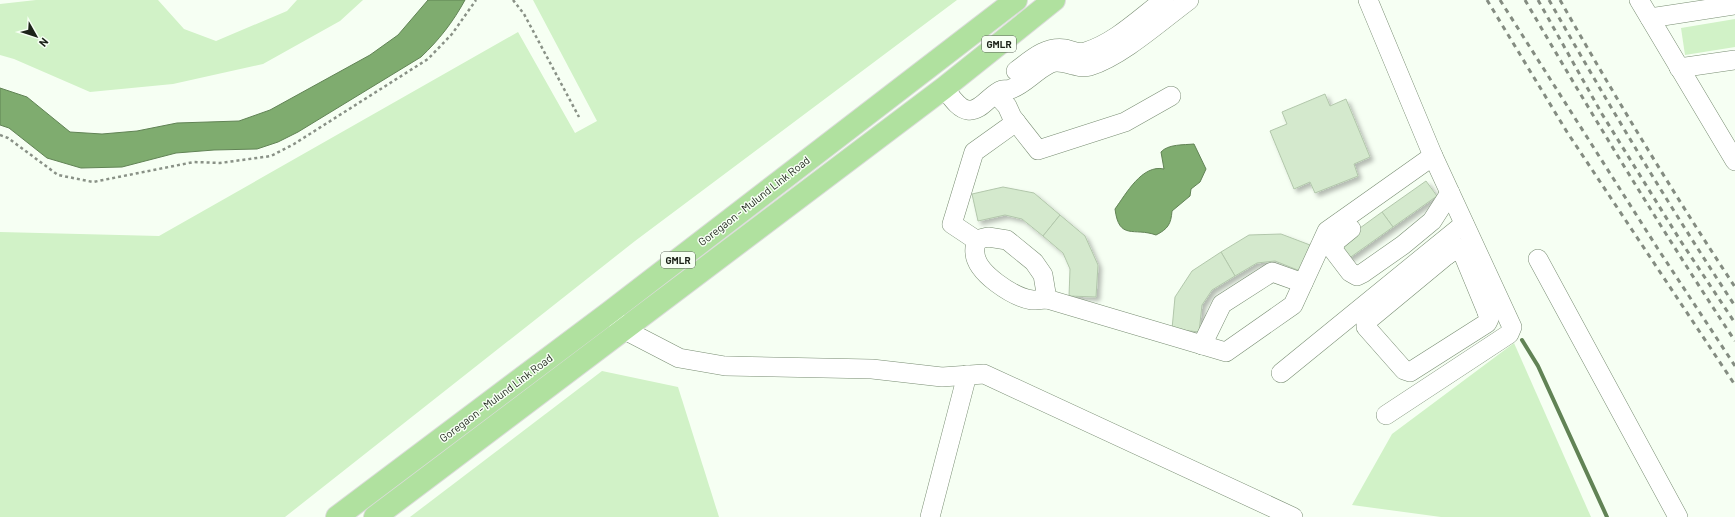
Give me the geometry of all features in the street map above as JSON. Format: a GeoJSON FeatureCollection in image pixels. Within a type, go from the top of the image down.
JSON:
{"type":"FeatureCollection","features":[{"type":"Feature","properties":{"kind":"main road","name":"Goregaon - Mulund Link Road"},"geometry":{"type":"LineString","coordinates":[[337,517],[610,312],[1016,0]]}},
{"type":"Feature","properties":{"kind":"main road","name":"Goregaon - Mulund Link Road"},"geometry":{"type":"LineString","coordinates":[[376,517],[944,88],[1054,0]]}},
{"type":"Feature","properties":{"kind":"street"},"geometry":{"type":"LineString","coordinates":[[1110,49],[1164,0]]}},
{"type":"Feature","properties":{"kind":"street"},"geometry":{"type":"LineString","coordinates":[[944,88],[962,108],[974,110],[996,95],[1009,90],[1019,77],[1049,63],[1055,55],[1078,67],[1085,60],[1110,49],[1189,0]]}},
{"type":"Feature","properties":{"kind":"street"},"geometry":{"type":"LineString","coordinates":[[1368,0],[1433,166],[1447,198],[1464,224],[1493,307],[1487,323],[1410,372],[1404,370],[1366,327],[1366,322],[1376,305]]}},
{"type":"Feature","properties":{"kind":"street"},"geometry":{"type":"LineString","coordinates":[[1639,0],[1735,161]]}},
{"type":"Feature","properties":{"kind":"street"},"geometry":{"type":"LineString","coordinates":[[1650,18],[1735,5]]}},
{"type":"Feature","properties":{"kind":"street"},"geometry":{"type":"LineString","coordinates":[[1679,68],[1735,60]]}},
{"type":"Feature","properties":{"kind":"street"},"geometry":{"type":"LineString","coordinates":[[996,95],[1000,112],[1014,120],[1038,150],[1125,122],[1171,96]]}},
{"type":"Feature","properties":{"kind":"street"},"geometry":{"type":"LineString","coordinates":[[1014,120],[974,152],[952,224],[976,240],[988,237],[1007,240],[1034,262],[1043,275],[1048,299]]}},
{"type":"Feature","properties":{"kind":"street"},"geometry":{"type":"LineString","coordinates":[[1433,166],[1342,235],[1335,242],[1334,251],[1350,272],[1357,276],[1419,233],[1432,221],[1447,198]]}},
{"type":"Feature","properties":{"kind":"street"},"geometry":{"type":"LineString","coordinates":[[976,240],[975,254],[982,269],[996,282],[1010,291],[1032,300],[1048,299],[1226,352],[1293,305],[1327,231],[1433,166]]}},
{"type":"Feature","properties":{"kind":"street"},"geometry":{"type":"LineString","coordinates":[[1281,373],[1376,305],[1443,250],[1464,224]]}},
{"type":"Feature","properties":{"kind":"street"},"geometry":{"type":"LineString","coordinates":[[1386,415],[1509,334],[1512,327],[1493,307],[1461,249],[1443,250]]}},
{"type":"Feature","properties":{"kind":"street"},"geometry":{"type":"LineString","coordinates":[[1538,259],[1678,517]]}},
{"type":"Feature","properties":{"kind":"street"},"geometry":{"type":"LineString","coordinates":[[1202,345],[1222,304],[1272,272],[1303,283]]}},
{"type":"Feature","properties":{"kind":"street"},"geometry":{"type":"LineString","coordinates":[[610,312],[624,329],[679,358],[725,366],[872,369],[942,376],[984,374],[1293,517]]}},
{"type":"Feature","properties":{"kind":"street"},"geometry":{"type":"LineString","coordinates":[[930,517],[967,375]]}},
{"type":"Feature","properties":{"kind":"path"},"geometry":{"type":"LineString","coordinates":[[0,136],[8,138],[58,175],[93,182],[194,162],[220,163],[271,156],[294,144],[428,59],[452,34],[476,0]]}},
{"type":"Feature","properties":{"kind":"path"},"geometry":{"type":"LineString","coordinates":[[513,0],[524,14],[579,117]]}},
{"type":"Feature","properties":{"kind":"shaded area"},"geometry":{"type":"Polygon","coordinates":[[[36,0],[158,0],[184,29],[216,41],[287,11],[297,0],[363,0],[340,21],[263,64],[173,84],[90,92],[14,59],[0,55],[0,4],[36,0]]]}},
{"type":"Feature","properties":{"kind":"shaded area"},"geometry":{"type":"Polygon","coordinates":[[[428,0],[465,0],[456,16],[434,44],[421,57],[298,132],[278,142],[257,149],[176,153],[122,167],[81,168],[47,158],[9,128],[0,125],[0,88],[27,97],[70,132],[102,134],[137,131],[177,123],[239,121],[270,110],[370,55],[398,35],[428,0]]]}},
{"type":"Feature","properties":{"kind":"shaded area"},"geometry":{"type":"Polygon","coordinates":[[[533,0],[957,0],[635,241],[285,517],[0,517],[0,232],[159,236],[518,32],[575,133],[597,121],[533,0]]]}},
{"type":"Feature","properties":{"kind":"shaded area"},"geometry":{"type":"Polygon","coordinates":[[[1735,19],[1735,47],[1685,55],[1681,28],[1735,19]]]}},
{"type":"Feature","properties":{"kind":"shaded area"},"geometry":{"type":"Polygon","coordinates":[[[1194,144],[1206,169],[1200,182],[1191,189],[1190,196],[1172,211],[1168,226],[1156,235],[1124,229],[1117,219],[1115,209],[1130,188],[1149,171],[1164,169],[1161,152],[1164,149],[1176,145],[1194,144]]]}},
{"type":"Feature","properties":{"kind":"shaded area"},"geometry":{"type":"Polygon","coordinates":[[[1514,343],[1591,517],[1441,517],[1352,505],[1392,434],[1514,343]]]}},
{"type":"Feature","properties":{"kind":"shaded area"},"geometry":{"type":"Polygon","coordinates":[[[602,371],[678,387],[719,517],[410,517],[602,371]]]}},
{"type":"Feature","properties":{"kind":"building"},"geometry":{"type":"Polygon","coordinates":[[[1325,94],[1330,106],[1346,99],[1370,157],[1354,164],[1358,176],[1315,193],[1310,182],[1294,189],[1270,131],[1287,124],[1282,112],[1325,94]]]}},
{"type":"Feature","properties":{"kind":"building"},"geometry":{"type":"Polygon","coordinates":[[[1426,181],[1437,196],[1393,227],[1382,212],[1426,181]]]}},
{"type":"Feature","properties":{"kind":"building"},"geometry":{"type":"Polygon","coordinates":[[[1003,187],[1034,193],[1060,215],[1043,236],[1022,219],[1005,215],[978,221],[972,194],[1003,187]]]}},
{"type":"Feature","properties":{"kind":"building"},"geometry":{"type":"Polygon","coordinates":[[[1382,212],[1393,227],[1348,259],[1338,244],[1382,212]]]}},
{"type":"Feature","properties":{"kind":"building"},"geometry":{"type":"Polygon","coordinates":[[[1060,215],[1085,236],[1098,265],[1096,297],[1069,296],[1070,269],[1063,253],[1043,236],[1060,215]]]}},
{"type":"Feature","properties":{"kind":"building"},"geometry":{"type":"Polygon","coordinates":[[[1281,234],[1310,245],[1300,271],[1275,261],[1257,263],[1235,276],[1221,252],[1249,235],[1281,234]]]}},
{"type":"Feature","properties":{"kind":"building"},"geometry":{"type":"Polygon","coordinates":[[[1221,252],[1235,276],[1212,290],[1202,305],[1199,332],[1172,329],[1175,297],[1192,271],[1221,252]]]}},
{"type":"Feature","properties":{"kind":"waterway"},"geometry":{"type":"LineString","coordinates":[[1522,340],[1538,366],[1607,517]]}},
{"type":"Feature","properties":{"kind":"railway"},"geometry":{"type":"LineString","coordinates":[[1487,0],[1567,132],[1735,385]]}},
{"type":"Feature","properties":{"kind":"railway"},"geometry":{"type":"LineString","coordinates":[[1500,0],[1658,249],[1735,366]]}},
{"type":"Feature","properties":{"kind":"railway"},"geometry":{"type":"LineString","coordinates":[[1525,0],[1627,172],[1735,341]]}},
{"type":"Feature","properties":{"kind":"railway"},"geometry":{"type":"LineString","coordinates":[[1538,0],[1602,114],[1680,240],[1735,323]]}},
{"type":"Feature","properties":{"kind":"railway"},"geometry":{"type":"LineString","coordinates":[[1549,0],[1639,154],[1686,231],[1735,306]]}},
{"type":"Feature","properties":{"kind":"railway"},"geometry":{"type":"LineString","coordinates":[[1560,0],[1645,145],[1735,287]]}}]}
